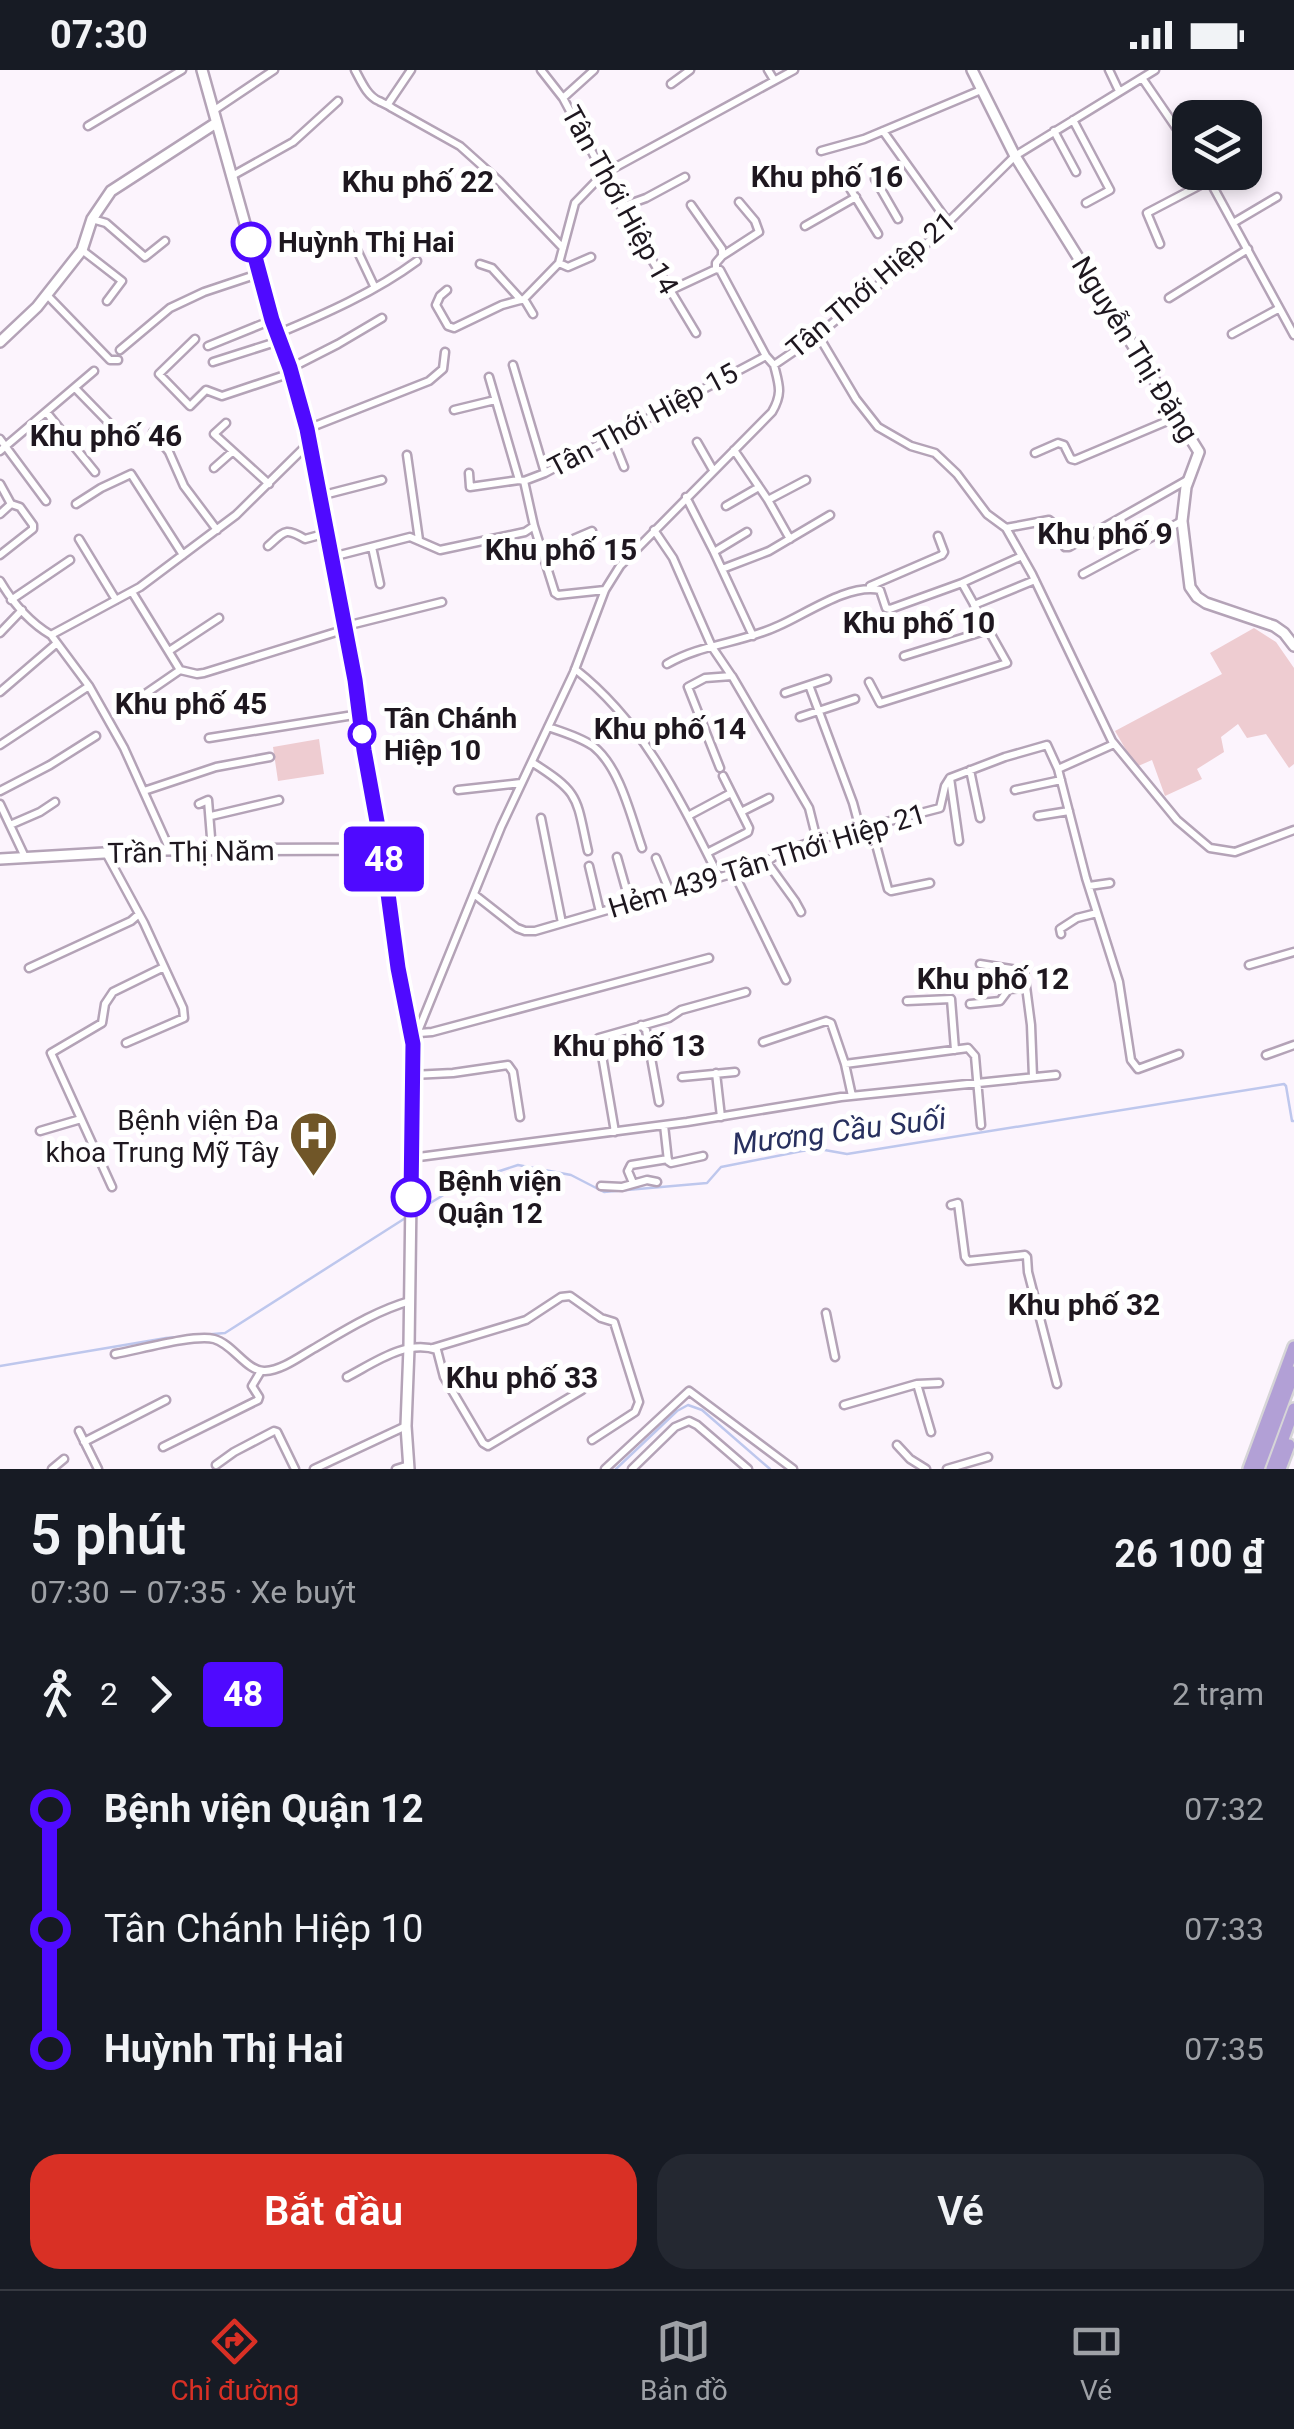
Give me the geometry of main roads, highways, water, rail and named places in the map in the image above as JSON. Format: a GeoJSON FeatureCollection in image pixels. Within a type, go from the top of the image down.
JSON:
{"type":"FeatureCollection","features":[{"type":"Feature","properties":{"kind":"highway"},"geometry":{"type":"LineString","coordinates":[[1249,1469],[1294,1347]]}},
{"type":"Feature","properties":{"kind":"highway"},"geometry":{"type":"LineString","coordinates":[[1258,1469],[1294,1372]]}},
{"type":"Feature","properties":{"kind":"highway"},"geometry":{"type":"LineString","coordinates":[[1272,1469],[1294,1409]]}},
{"type":"Feature","properties":{"kind":"highway"},"geometry":{"type":"LineString","coordinates":[[1280,1469],[1294,1431]]}},
{"type":"Feature","properties":{"kind":"waterway","name":"Mương Cầu Suối"},"geometry":{"type":"LineString","coordinates":[[414,1213],[463,1183],[518,1165],[571,1175],[604,1192],[707,1183],[721,1167],[802,1151],[819,1149],[847,1154],[1284,1084],[1294,1121]]}},
{"type":"Feature","properties":{"kind":"waterway","name":"Mương Cầu Suối"},"geometry":{"type":"LineString","coordinates":[[0,1366],[166,1338],[225,1333],[407,1217]]}},
{"type":"Feature","properties":{"kind":"waterway"},"geometry":{"type":"LineString","coordinates":[[616,1469],[688,1405],[702,1410],[770,1469]]}},
{"type":"Feature","properties":{"kind":"place","name":"Huỳnh Thị Hai"},"geometry":{"type":"Point","coordinates":[251,242]}},
{"type":"Feature","properties":{"kind":"place","name":"Tân Chánh Hiệp 10"},"geometry":{"type":"Point","coordinates":[362,734]}},
{"type":"Feature","properties":{"kind":"place","name":"Bệnh viện Đa khoa Trung Mỹ Tây"},"geometry":{"type":"Point","coordinates":[314,1178]}},
{"type":"Feature","properties":{"kind":"place","name":"Bệnh viện Quận 12"},"geometry":{"type":"Point","coordinates":[411,1197]}},
{"type":"Feature","properties":{"kind":"district","name":"Khu phố 16"},"geometry":{"type":"Point","coordinates":[827,176]}},
{"type":"Feature","properties":{"kind":"district","name":"Khu phố 22"},"geometry":{"type":"Point","coordinates":[418,181]}},
{"type":"Feature","properties":{"kind":"district","name":"Khu phố 46"},"geometry":{"type":"Point","coordinates":[106,435]}},
{"type":"Feature","properties":{"kind":"district","name":"Khu phố 9"},"geometry":{"type":"Point","coordinates":[1105,533]}},
{"type":"Feature","properties":{"kind":"district","name":"Khu phố 15"},"geometry":{"type":"Point","coordinates":[561,549]}},
{"type":"Feature","properties":{"kind":"district","name":"Khu phố 10"},"geometry":{"type":"Point","coordinates":[919,622]}},
{"type":"Feature","properties":{"kind":"district","name":"Khu phố 45"},"geometry":{"type":"Point","coordinates":[191,703]}},
{"type":"Feature","properties":{"kind":"district","name":"Khu phố 14"},"geometry":{"type":"Point","coordinates":[670,728]}},
{"type":"Feature","properties":{"kind":"district","name":"Khu phố 12"},"geometry":{"type":"Point","coordinates":[993,978]}},
{"type":"Feature","properties":{"kind":"district","name":"Khu phố 13"},"geometry":{"type":"Point","coordinates":[629,1045]}},
{"type":"Feature","properties":{"kind":"district","name":"Khu phố 32"},"geometry":{"type":"Point","coordinates":[1084,1304]}},
{"type":"Feature","properties":{"kind":"district","name":"Khu phố 33"},"geometry":{"type":"Point","coordinates":[522,1377]}}]}
